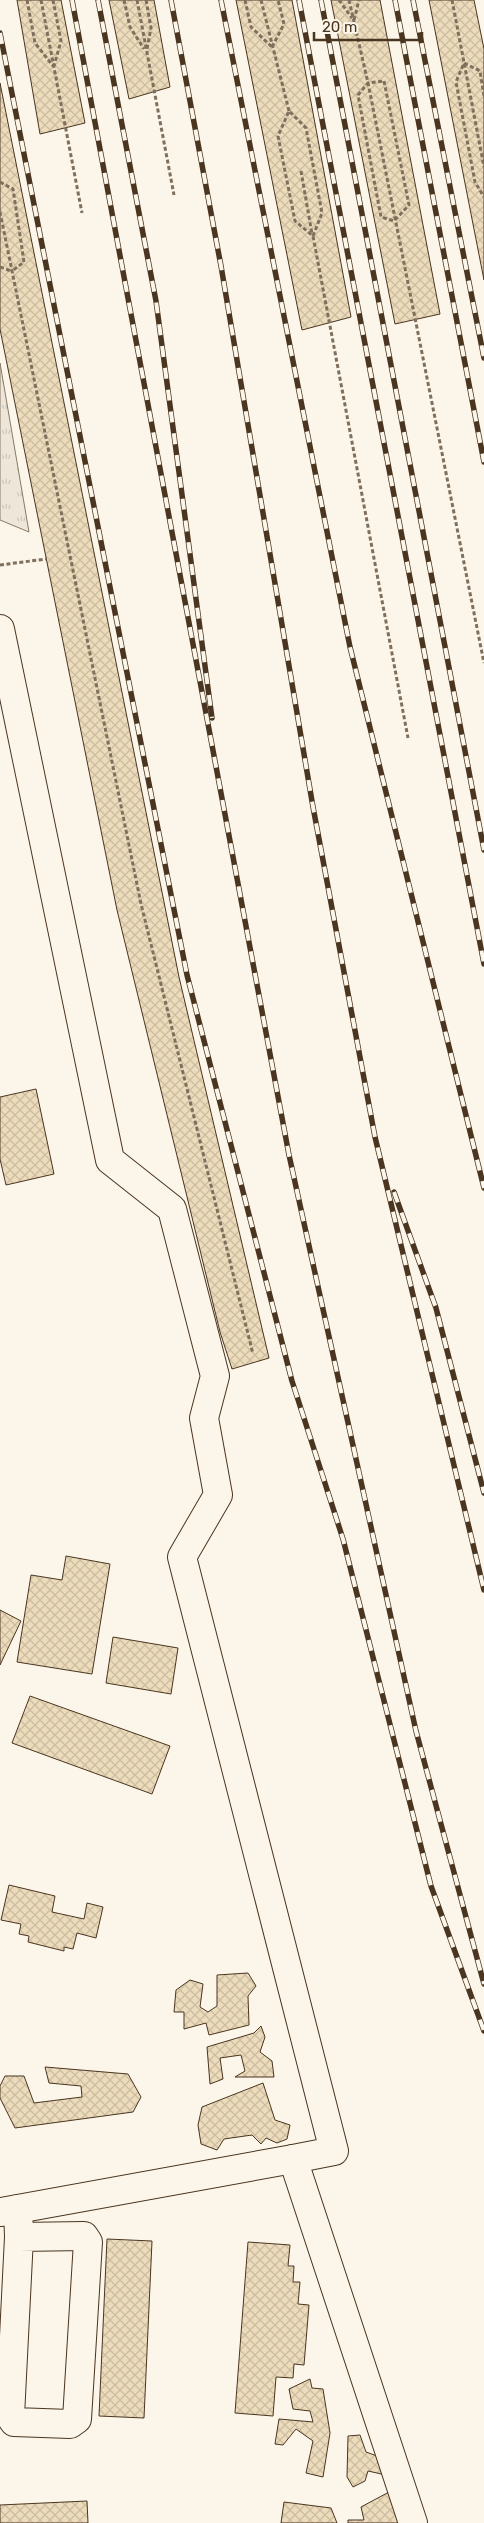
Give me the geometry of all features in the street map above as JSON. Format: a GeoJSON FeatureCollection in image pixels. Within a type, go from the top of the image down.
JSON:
{"type":"FeatureCollection","features":[{"type":"Feature","properties":{"kind":"street"},"geometry":{"type":"LineString","coordinates":[[0,629],[110,1160],[172,1209],[215,1376],[204,1418],[218,1495],[182,1558],[334,2151],[9,2210],[18,2238],[10,2416],[14,2422],[70,2424],[77,2419],[88,2242],[84,2236],[18,2238]]}},
{"type":"Feature","properties":{"kind":"street"},"geometry":{"type":"LineString","coordinates":[[293,2159],[413,2523]]}},
{"type":"Feature","properties":{"kind":"path"},"geometry":{"type":"LineString","coordinates":[[27,0],[35,43],[53,66]]}},
{"type":"Feature","properties":{"kind":"path"},"geometry":{"type":"LineString","coordinates":[[41,0],[82,213]]}},
{"type":"Feature","properties":{"kind":"path"},"geometry":{"type":"LineString","coordinates":[[53,0],[61,41],[53,66]]}},
{"type":"Feature","properties":{"kind":"path"},"geometry":{"type":"LineString","coordinates":[[124,0],[130,27],[146,52]]}},
{"type":"Feature","properties":{"kind":"path"},"geometry":{"type":"LineString","coordinates":[[137,0],[174,195]]}},
{"type":"Feature","properties":{"kind":"path"},"geometry":{"type":"LineString","coordinates":[[146,0],[151,28],[146,52]]}},
{"type":"Feature","properties":{"kind":"path"},"geometry":{"type":"LineString","coordinates":[[245,0],[251,27],[272,48]]}},
{"type":"Feature","properties":{"kind":"path"},"geometry":{"type":"LineString","coordinates":[[261,0],[289,111],[306,128],[322,213],[313,236]]}},
{"type":"Feature","properties":{"kind":"path"},"geometry":{"type":"LineString","coordinates":[[272,48],[284,24],[278,0]]}},
{"type":"Feature","properties":{"kind":"path"},"geometry":{"type":"LineString","coordinates":[[339,0],[353,20]]}},
{"type":"Feature","properties":{"kind":"path"},"geometry":{"type":"LineString","coordinates":[[349,0],[368,83],[394,221],[484,663]]}},
{"type":"Feature","properties":{"kind":"path"},"geometry":{"type":"LineString","coordinates":[[353,20],[359,0]]}},
{"type":"Feature","properties":{"kind":"path"},"geometry":{"type":"LineString","coordinates":[[452,0],[484,167]]}},
{"type":"Feature","properties":{"kind":"path"},"geometry":{"type":"LineString","coordinates":[[464,63],[480,71],[484,96]]}},
{"type":"Feature","properties":{"kind":"path"},"geometry":{"type":"LineString","coordinates":[[464,63],[456,82],[475,182],[484,197]]}},
{"type":"Feature","properties":{"kind":"path"},"geometry":{"type":"LineString","coordinates":[[384,81],[409,205],[394,221],[381,217],[358,95],[368,83],[384,81]]}},
{"type":"Feature","properties":{"kind":"path"},"geometry":{"type":"LineString","coordinates":[[289,111],[278,136],[295,221],[313,236]]}},
{"type":"Feature","properties":{"kind":"path"},"geometry":{"type":"LineString","coordinates":[[301,171],[408,738]]}},
{"type":"Feature","properties":{"kind":"path"},"geometry":{"type":"LineString","coordinates":[[0,182],[13,189],[24,262],[12,271]]}},
{"type":"Feature","properties":{"kind":"path"},"geometry":{"type":"LineString","coordinates":[[0,212],[140,904],[253,1354]]}},
{"type":"Feature","properties":{"kind":"path"},"geometry":{"type":"LineString","coordinates":[[0,267],[12,271]]}},
{"type":"Feature","properties":{"kind":"path"},"geometry":{"type":"LineString","coordinates":[[0,565],[46,559]]}},
{"type":"Feature","properties":{"kind":"green space"},"geometry":{"type":"Polygon","coordinates":[[[0,363],[29,532],[0,520],[0,363]]]}},
{"type":"Feature","properties":{"kind":"building"},"geometry":{"type":"Polygon","coordinates":[[[17,0],[61,0],[85,123],[40,134],[17,0]]]}},
{"type":"Feature","properties":{"kind":"building"},"geometry":{"type":"Polygon","coordinates":[[[109,0],[154,0],[170,87],[129,99],[109,0]]]}},
{"type":"Feature","properties":{"kind":"building"},"geometry":{"type":"Polygon","coordinates":[[[236,0],[292,0],[351,317],[302,330],[236,0]]]}},
{"type":"Feature","properties":{"kind":"building"},"geometry":{"type":"Polygon","coordinates":[[[331,0],[380,0],[440,314],[395,324],[331,0]]]}},
{"type":"Feature","properties":{"kind":"building"},"geometry":{"type":"Polygon","coordinates":[[[429,0],[474,0],[484,49],[484,280],[429,0]]]}},
{"type":"Feature","properties":{"kind":"building"},"geometry":{"type":"Polygon","coordinates":[[[0,83],[179,977],[269,1358],[232,1369],[220,1332],[117,910],[0,329],[0,83]]]}},
{"type":"Feature","properties":{"kind":"building"},"geometry":{"type":"Polygon","coordinates":[[[36,1089],[54,1174],[6,1185],[0,1159],[0,1097],[36,1089]]]}},
{"type":"Feature","properties":{"kind":"building"},"geometry":{"type":"Polygon","coordinates":[[[66,1556],[110,1564],[92,1674],[17,1662],[31,1575],[62,1580],[66,1556]]]}},
{"type":"Feature","properties":{"kind":"building"},"geometry":{"type":"Polygon","coordinates":[[[0,1610],[21,1621],[0,1665],[0,1610]]]}},
{"type":"Feature","properties":{"kind":"building"},"geometry":{"type":"Polygon","coordinates":[[[113,1637],[178,1648],[171,1694],[106,1683],[113,1637]]]}},
{"type":"Feature","properties":{"kind":"building"},"geometry":{"type":"Polygon","coordinates":[[[30,1696],[170,1746],[152,1794],[12,1743],[30,1696]]]}},
{"type":"Feature","properties":{"kind":"building"},"geometry":{"type":"Polygon","coordinates":[[[9,1885],[55,1896],[52,1912],[84,1919],[87,1903],[103,1907],[96,1938],[77,1933],[73,1949],[64,1947],[64,1951],[28,1942],[29,1936],[19,1934],[21,1924],[1,1920],[9,1885]]]}},
{"type":"Feature","properties":{"kind":"building"},"geometry":{"type":"Polygon","coordinates":[[[248,1973],[256,1986],[248,1996],[249,2025],[209,2035],[206,2023],[184,2029],[184,2012],[174,2012],[176,1990],[190,1980],[203,1984],[200,2007],[208,2012],[217,2006],[217,1975],[248,1973]]]}},
{"type":"Feature","properties":{"kind":"building"},"geometry":{"type":"Polygon","coordinates":[[[261,2026],[265,2037],[260,2052],[272,2061],[274,2077],[235,2077],[245,2071],[241,2055],[220,2058],[223,2079],[210,2084],[207,2047],[254,2033],[261,2026]]]}},
{"type":"Feature","properties":{"kind":"building"},"geometry":{"type":"Polygon","coordinates":[[[45,2067],[128,2074],[141,2097],[133,2112],[15,2128],[0,2098],[0,2086],[5,2076],[24,2076],[34,2103],[82,2097],[81,2086],[49,2083],[45,2067]]]}},
{"type":"Feature","properties":{"kind":"building"},"geometry":{"type":"Polygon","coordinates":[[[263,2083],[275,2120],[290,2125],[287,2139],[277,2143],[266,2138],[261,2144],[252,2135],[224,2139],[217,2150],[201,2144],[198,2125],[202,2107],[263,2083]]]}},
{"type":"Feature","properties":{"kind":"building"},"geometry":{"type":"Polygon","coordinates":[[[107,2239],[152,2241],[144,2418],[99,2416],[107,2239]]]}},
{"type":"Feature","properties":{"kind":"building"},"geometry":{"type":"Polygon","coordinates":[[[248,2242],[290,2245],[288,2266],[294,2266],[293,2282],[300,2282],[298,2304],[309,2305],[304,2365],[294,2364],[293,2378],[276,2377],[273,2416],[235,2413],[248,2242]]]}},
{"type":"Feature","properties":{"kind":"building"},"geometry":{"type":"Polygon","coordinates":[[[310,2379],[312,2388],[323,2389],[330,2433],[323,2477],[306,2473],[313,2441],[296,2429],[283,2445],[275,2444],[279,2419],[313,2422],[310,2411],[293,2409],[289,2389],[310,2379]]]}},
{"type":"Feature","properties":{"kind":"building"},"geometry":{"type":"Polygon","coordinates":[[[360,2435],[366,2452],[380,2457],[386,2475],[368,2471],[365,2481],[353,2487],[347,2477],[348,2436],[360,2435]]]}},
{"type":"Feature","properties":{"kind":"building"},"geometry":{"type":"Polygon","coordinates":[[[389,2492],[402,2523],[348,2523],[348,2520],[364,2520],[361,2507],[389,2492]]]}},
{"type":"Feature","properties":{"kind":"building"},"geometry":{"type":"Polygon","coordinates":[[[87,2501],[88,2523],[0,2523],[0,2505],[87,2501]]]}},
{"type":"Feature","properties":{"kind":"building"},"geometry":{"type":"Polygon","coordinates":[[[284,2502],[331,2508],[337,2523],[281,2523],[284,2502]]]}},
{"type":"Feature","properties":{"kind":"railway"},"geometry":{"type":"LineString","coordinates":[[72,0],[289,1155],[416,1731],[484,1984]]}},
{"type":"Feature","properties":{"kind":"railway"},"geometry":{"type":"LineString","coordinates":[[98,0],[156,301],[212,718]]}},
{"type":"Feature","properties":{"kind":"railway"},"geometry":{"type":"LineString","coordinates":[[171,0],[221,266],[313,807],[375,1137],[484,1590]]}},
{"type":"Feature","properties":{"kind":"railway"},"geometry":{"type":"LineString","coordinates":[[221,0],[350,647],[484,1188]]}},
{"type":"Feature","properties":{"kind":"railway"},"geometry":{"type":"LineString","coordinates":[[299,0],[484,964]]}},
{"type":"Feature","properties":{"kind":"railway"},"geometry":{"type":"LineString","coordinates":[[321,0],[484,850]]}},
{"type":"Feature","properties":{"kind":"railway"},"geometry":{"type":"LineString","coordinates":[[395,0],[484,462]]}},
{"type":"Feature","properties":{"kind":"railway"},"geometry":{"type":"LineString","coordinates":[[413,0],[484,358]]}},
{"type":"Feature","properties":{"kind":"railway"},"geometry":{"type":"LineString","coordinates":[[0,33],[187,975],[292,1381],[343,1539],[431,1886],[484,2031]]}},
{"type":"Feature","properties":{"kind":"railway"},"geometry":{"type":"LineString","coordinates":[[394,1192],[436,1308],[484,1493]]}}]}
